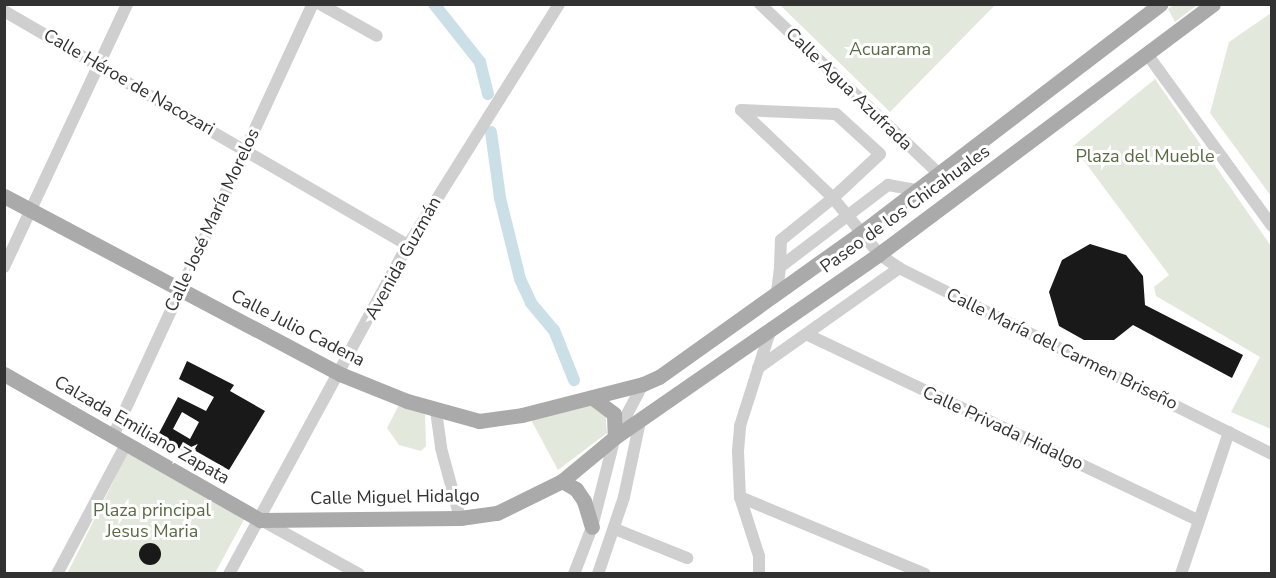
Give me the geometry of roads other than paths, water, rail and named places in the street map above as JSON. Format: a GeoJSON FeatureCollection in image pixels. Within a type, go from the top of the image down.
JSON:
{"type":"FeatureCollection","features":[{"type":"Feature","properties":{"kind":"main road","name":"Paseo de los Chicahuales"},"geometry":{"type":"LineString","coordinates":[[593,398],[643,384],[659,377],[861,233],[1161,4]]}},
{"type":"Feature","properties":{"kind":"main road","name":"Paseo de los Chicahuales"},"geometry":{"type":"LineString","coordinates":[[615,437],[879,255],[1213,4]]}},
{"type":"Feature","properties":{"kind":"main road","name":"Calle Julio Cadena"},"geometry":{"type":"LineString","coordinates":[[4,196],[30,212],[340,374],[436,411],[479,421],[593,398]]}},
{"type":"Feature","properties":{"kind":"main road","name":"Calzada Emiliano Zapata"},"geometry":{"type":"LineString","coordinates":[[4,374],[260,520]]}},
{"type":"Feature","properties":{"kind":"main road"},"geometry":{"type":"LineString","coordinates":[[659,377],[653,392],[666,402]]}},
{"type":"Feature","properties":{"kind":"main road"},"geometry":{"type":"LineString","coordinates":[[593,398],[614,414],[615,437]]}},
{"type":"Feature","properties":{"kind":"main road","name":"Calle Miguel Hidalgo"},"geometry":{"type":"LineString","coordinates":[[260,520],[460,518],[505,511],[562,481],[615,437]]}},
{"type":"Feature","properties":{"kind":"main road"},"geometry":{"type":"LineString","coordinates":[[562,481],[576,489],[584,501],[592,528]]}},
{"type":"Feature","properties":{"kind":"street"},"geometry":{"type":"LineString","coordinates":[[4,267],[127,4]]}},
{"type":"Feature","properties":{"kind":"street","name":"Calle José María Morelos"},"geometry":{"type":"LineString","coordinates":[[57,573],[119,440],[179,288],[313,4]]}},
{"type":"Feature","properties":{"kind":"street"},"geometry":{"type":"LineString","coordinates":[[320,4],[377,36]]}},
{"type":"Feature","properties":{"kind":"street","name":"Avenida Guzmán"},"geometry":{"type":"LineString","coordinates":[[229,573],[340,374],[408,245],[559,4]]}},
{"type":"Feature","properties":{"kind":"street","name":"Calle Agua Azufrada"},"geometry":{"type":"LineString","coordinates":[[760,4],[938,173]]}},
{"type":"Feature","properties":{"kind":"street","name":"Calle Héroe de Nacozari"},"geometry":{"type":"LineString","coordinates":[[4,11],[408,245]]}},
{"type":"Feature","properties":{"kind":"street"},"geometry":{"type":"LineString","coordinates":[[1147,54],[1272,226]]}},
{"type":"Feature","properties":{"kind":"street","name":"Calle María del Carmen Briseño"},"geometry":{"type":"LineString","coordinates":[[833,198],[880,153],[836,114],[741,110],[833,198],[879,255],[1272,454]]}},
{"type":"Feature","properties":{"kind":"street"},"geometry":{"type":"LineString","coordinates":[[780,267],[888,185],[915,190]]}},
{"type":"Feature","properties":{"kind":"street"},"geometry":{"type":"LineString","coordinates":[[777,292],[782,240],[833,198]]}},
{"type":"Feature","properties":{"kind":"street"},"geometry":{"type":"LineString","coordinates":[[758,368],[808,335],[899,267]]}},
{"type":"Feature","properties":{"kind":"street"},"geometry":{"type":"LineString","coordinates":[[759,573],[759,556],[740,497],[740,426],[771,328]]}},
{"type":"Feature","properties":{"kind":"street","name":"Calle Privada Hidalgo"},"geometry":{"type":"LineString","coordinates":[[808,335],[1198,520]]}},
{"type":"Feature","properties":{"kind":"street"},"geometry":{"type":"LineString","coordinates":[[574,573],[592,528],[615,437],[643,384]]}},
{"type":"Feature","properties":{"kind":"street"},"geometry":{"type":"LineString","coordinates":[[436,411],[441,448],[460,518]]}},
{"type":"Feature","properties":{"kind":"street"},"geometry":{"type":"LineString","coordinates":[[598,573],[615,529],[640,421]]}},
{"type":"Feature","properties":{"kind":"street"},"geometry":{"type":"LineString","coordinates":[[1181,573],[1229,432]]}},
{"type":"Feature","properties":{"kind":"street"},"geometry":{"type":"LineString","coordinates":[[740,497],[926,573]]}},
{"type":"Feature","properties":{"kind":"street"},"geometry":{"type":"LineString","coordinates":[[260,520],[359,573]]}},
{"type":"Feature","properties":{"kind":"street"},"geometry":{"type":"LineString","coordinates":[[615,529],[687,558]]}},
{"type":"Feature","properties":{"kind":"waterway"},"geometry":{"type":"LineString","coordinates":[[434,4],[480,62],[488,94]]}},
{"type":"Feature","properties":{"kind":"waterway"},"geometry":{"type":"LineString","coordinates":[[491,132],[500,198],[520,279],[531,303],[554,330],[574,380]]}},
{"type":"Feature","properties":{"kind":"park label","name":"Acuarama"},"geometry":{"type":"Point","coordinates":[890,49]}},
{"type":"Feature","properties":{"kind":"park label","name":"Plaza del Mueble"},"geometry":{"type":"Point","coordinates":[1145,156]}},
{"type":"Feature","properties":{"kind":"park label","name":"Plaza principal Jesus Maria"},"geometry":{"type":"Point","coordinates":[152,521]}}]}
